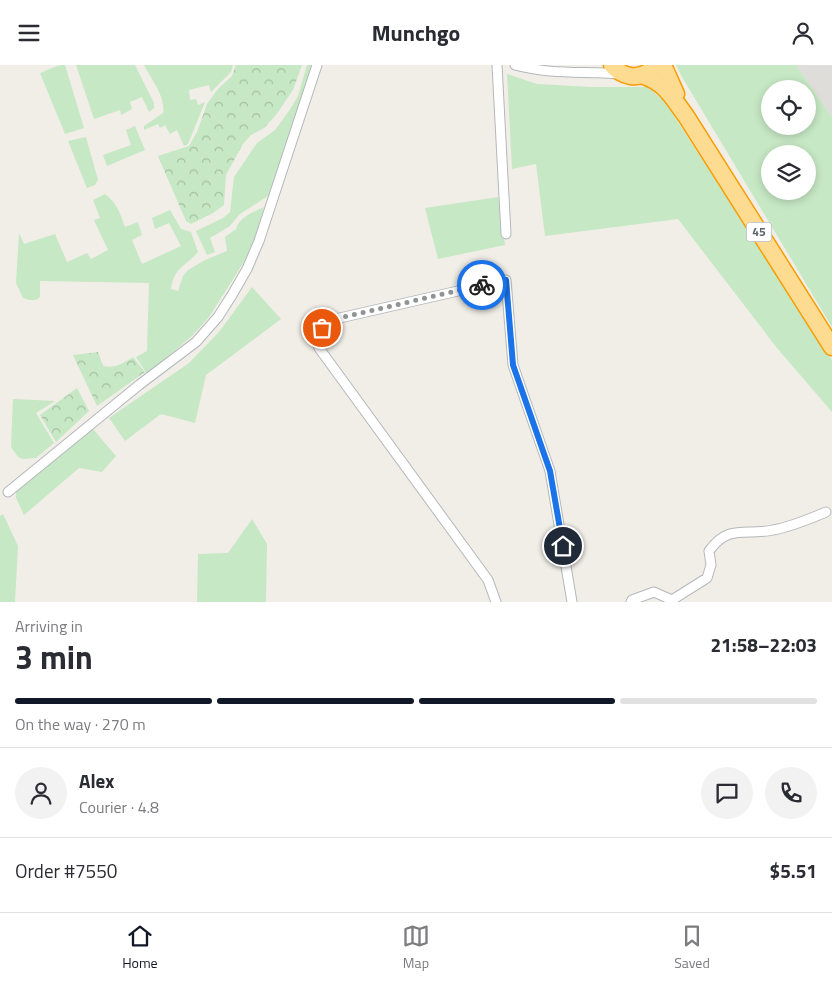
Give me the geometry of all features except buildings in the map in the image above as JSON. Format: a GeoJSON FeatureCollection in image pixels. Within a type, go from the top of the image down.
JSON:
{"type":"FeatureCollection","features":[{"type":"Feature","properties":{"kind":"highway"},"geometry":{"type":"LineString","coordinates":[[641,75],[647,73],[655,65]]}},
{"type":"Feature","properties":{"kind":"highway","name":"45"},"geometry":{"type":"LineString","coordinates":[[663,65],[686,116]]}},
{"type":"Feature","properties":{"kind":"highway","name":"45"},"geometry":{"type":"LineString","coordinates":[[617,69],[632,76],[641,75],[665,87],[686,116],[832,347]]}},
{"type":"Feature","properties":{"kind":"street"},"geometry":{"type":"LineString","coordinates":[[8,492],[139,385],[196,342],[218,317],[247,269],[259,241],[317,65]]}},
{"type":"Feature","properties":{"kind":"street"},"geometry":{"type":"LineString","coordinates":[[497,65],[506,233]]}},
{"type":"Feature","properties":{"kind":"street"},"geometry":{"type":"LineString","coordinates":[[515,65],[564,73],[617,69]]}},
{"type":"Feature","properties":{"kind":"street"},"geometry":{"type":"LineString","coordinates":[[496,602],[488,580],[319,347],[315,336],[331,320],[506,280],[513,365],[550,471],[572,602]]}},
{"type":"Feature","properties":{"kind":"street"},"geometry":{"type":"LineString","coordinates":[[631,602],[632,599],[654,592],[672,600],[707,578],[712,565],[709,551],[714,544],[735,531],[773,531],[826,513]]}},
{"type":"Feature","properties":{"kind":"shaded area"},"geometry":{"type":"Polygon","coordinates":[[[796,65],[832,65],[832,117],[816,94],[816,80],[806,80],[796,65]]]}},
{"type":"Feature","properties":{"kind":"green space"},"geometry":{"type":"Polygon","coordinates":[[[60,65],[65,65],[84,128],[65,134],[40,73],[60,65]]]}},
{"type":"Feature","properties":{"kind":"green space"},"geometry":{"type":"Polygon","coordinates":[[[76,65],[135,65],[154,103],[154,108],[149,112],[142,97],[130,102],[132,109],[121,115],[120,110],[94,119],[76,65]]]}},
{"type":"Feature","properties":{"kind":"green space"},"geometry":{"type":"Polygon","coordinates":[[[144,65],[233,65],[231,72],[211,92],[209,85],[189,90],[190,100],[196,99],[198,105],[205,102],[188,144],[184,146],[177,130],[170,134],[165,125],[160,128],[158,124],[144,130],[144,126],[163,113],[163,107],[160,94],[144,65]]]}},
{"type":"Feature","properties":{"kind":"green space"},"geometry":{"type":"Polygon","coordinates":[[[236,65],[302,65],[293,90],[276,115],[264,128],[251,135],[243,144],[226,175],[224,205],[191,224],[186,221],[158,156],[189,146],[197,132],[207,104],[218,89],[232,76],[236,65]]]}},
{"type":"Feature","properties":{"kind":"green space"},"geometry":{"type":"Polygon","coordinates":[[[307,65],[314,65],[268,196],[240,214],[230,226],[210,238],[215,252],[207,255],[196,231],[223,218],[230,212],[234,177],[257,143],[275,130],[289,111],[298,96],[307,65]]]}},
{"type":"Feature","properties":{"kind":"green space"},"geometry":{"type":"Polygon","coordinates":[[[676,65],[796,65],[806,80],[761,80],[761,135],[816,135],[816,94],[832,117],[832,327],[676,65]]]}},
{"type":"Feature","properties":{"kind":"green space"},"geometry":{"type":"Polygon","coordinates":[[[507,74],[537,84],[591,87],[648,87],[665,102],[832,360],[832,412],[777,348],[678,219],[545,236],[536,164],[512,169],[507,74]]]}},
{"type":"Feature","properties":{"kind":"green space"},"geometry":{"type":"Polygon","coordinates":[[[135,126],[145,150],[107,166],[103,155],[131,145],[126,130],[135,126]]]}},
{"type":"Feature","properties":{"kind":"green space"},"geometry":{"type":"Polygon","coordinates":[[[86,137],[98,180],[95,185],[87,188],[68,141],[86,137]]]}},
{"type":"Feature","properties":{"kind":"green space"},"geometry":{"type":"Polygon","coordinates":[[[105,194],[120,213],[125,227],[138,222],[142,235],[132,240],[142,264],[181,246],[169,223],[155,229],[152,218],[170,210],[181,229],[191,232],[198,252],[177,272],[171,289],[178,291],[183,276],[188,270],[205,260],[227,251],[225,237],[236,229],[240,221],[264,207],[253,244],[209,317],[193,335],[147,374],[136,357],[147,351],[149,283],[40,281],[40,297],[32,300],[23,298],[16,283],[19,233],[24,244],[55,234],[67,262],[87,253],[91,259],[108,250],[94,220],[100,218],[93,200],[105,194]]]}},
{"type":"Feature","properties":{"kind":"green space"},"geometry":{"type":"Polygon","coordinates":[[[498,197],[505,245],[438,259],[425,208],[498,197]]]}},
{"type":"Feature","properties":{"kind":"green space"},"geometry":{"type":"Polygon","coordinates":[[[252,287],[281,319],[206,375],[195,423],[161,414],[125,441],[109,418],[189,363],[219,332],[252,287]]]}},
{"type":"Feature","properties":{"kind":"green space"},"geometry":{"type":"Polygon","coordinates":[[[98,352],[103,366],[115,366],[133,357],[145,372],[97,406],[73,355],[98,352]]]}},
{"type":"Feature","properties":{"kind":"green space"},"geometry":{"type":"Polygon","coordinates":[[[77,388],[89,411],[56,442],[40,415],[77,388]]]}},
{"type":"Feature","properties":{"kind":"green space"},"geometry":{"type":"Polygon","coordinates":[[[13,399],[55,401],[36,413],[54,443],[36,458],[23,459],[18,457],[11,447],[13,399]]]}},
{"type":"Feature","properties":{"kind":"green space"},"geometry":{"type":"Polygon","coordinates":[[[93,429],[116,456],[102,472],[79,468],[24,515],[16,498],[16,491],[93,429]]]}},
{"type":"Feature","properties":{"kind":"green space"},"geometry":{"type":"Polygon","coordinates":[[[3,514],[18,546],[15,602],[0,602],[0,516],[3,514]]]}},
{"type":"Feature","properties":{"kind":"green space"},"geometry":{"type":"Polygon","coordinates":[[[252,519],[267,544],[266,602],[197,602],[198,554],[228,553],[252,519]]]}},
{"type":"Feature","properties":{"kind":"way so far"},"geometry":{"type":"LineString","coordinates":[[322,328],[331,320],[482,285]]}},
{"type":"Feature","properties":{"kind":"route"},"geometry":{"type":"LineString","coordinates":[[482,285],[506,280],[513,365],[550,471],[563,546]]}}]}
